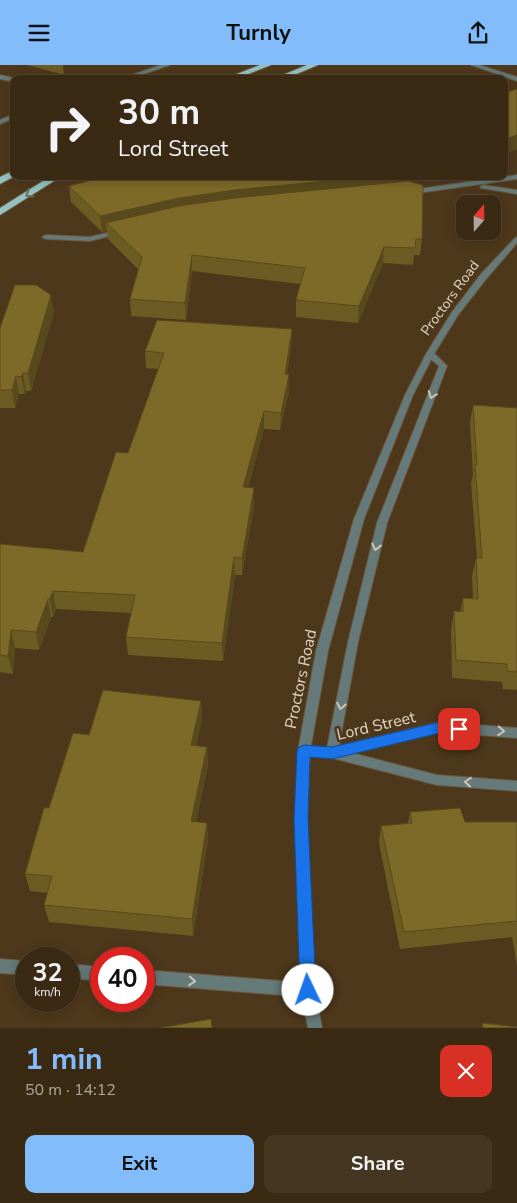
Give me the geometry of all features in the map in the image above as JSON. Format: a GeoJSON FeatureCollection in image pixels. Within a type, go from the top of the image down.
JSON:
{"type":"FeatureCollection","features":[{"type":"Feature","properties":{"kind":"highway"},"geometry":{"type":"LineString","coordinates":[[239,75],[267,65]]}},
{"type":"Feature","properties":{"kind":"highway"},"geometry":{"type":"LineString","coordinates":[[288,75],[314,65]]}},
{"type":"Feature","properties":{"kind":"highway"},"geometry":{"type":"LineString","coordinates":[[0,212],[52,180]]}},
{"type":"Feature","properties":{"kind":"street"},"geometry":{"type":"LineString","coordinates":[[135,75],[166,65]]}},
{"type":"Feature","properties":{"kind":"street"},"geometry":{"type":"LineString","coordinates":[[474,65],[505,75]]}},
{"type":"Feature","properties":{"kind":"street"},"geometry":{"type":"LineString","coordinates":[[445,189],[499,180]]}},
{"type":"Feature","properties":{"kind":"street"},"geometry":{"type":"LineString","coordinates":[[407,192],[485,187],[517,192]]}},
{"type":"Feature","properties":{"kind":"street"},"geometry":{"type":"LineString","coordinates":[[46,237],[90,239],[126,231]]}},
{"type":"Feature","properties":{"kind":"street","name":"Proctors Road"},"geometry":{"type":"LineString","coordinates":[[315,1028],[308,990],[301,819],[304,751],[322,651],[359,519],[409,395],[430,354],[455,314],[484,276],[517,239]]}},
{"type":"Feature","properties":{"kind":"street","name":"Proctors Road"},"geometry":{"type":"LineString","coordinates":[[332,753],[353,642],[382,523],[443,366],[430,354]]}},
{"type":"Feature","properties":{"kind":"street","name":"Lord Street"},"geometry":{"type":"LineString","coordinates":[[332,753],[440,727],[517,733]]}},
{"type":"Feature","properties":{"kind":"street","name":"Lord Street"},"geometry":{"type":"LineString","coordinates":[[304,751],[332,753],[437,780],[517,786]]}},
{"type":"Feature","properties":{"kind":"street"},"geometry":{"type":"LineString","coordinates":[[0,966],[15,967]]}},
{"type":"Feature","properties":{"kind":"street"},"geometry":{"type":"LineString","coordinates":[[155,978],[308,990]]}},
{"type":"Feature","properties":{"kind":"building"},"geometry":{"type":"Polygon","coordinates":[[[517,89],[517,135],[509,138],[508,138],[508,92],[517,89]]]}},
{"type":"Feature","properties":{"kind":"building"},"geometry":{"type":"Polygon","coordinates":[[[92,180],[336,180],[235,190],[179,198],[100,216],[69,186],[92,180]]]}},
{"type":"Feature","properties":{"kind":"building"},"geometry":{"type":"Polygon","coordinates":[[[408,181],[423,185],[422,239],[416,239],[415,248],[384,247],[359,306],[296,300],[305,268],[192,255],[185,303],[130,299],[142,257],[106,223],[179,206],[235,198],[408,181]]]}},
{"type":"Feature","properties":{"kind":"building"},"geometry":{"type":"Polygon","coordinates":[[[15,285],[36,285],[51,295],[28,373],[23,373],[21,377],[16,376],[12,390],[0,390],[0,328],[15,285]]]}},
{"type":"Feature","properties":{"kind":"building"},"geometry":{"type":"Polygon","coordinates":[[[157,320],[292,329],[285,374],[289,375],[281,413],[264,411],[243,487],[254,488],[242,558],[234,557],[222,643],[126,637],[135,595],[53,591],[50,599],[48,599],[36,632],[11,630],[8,656],[0,655],[0,544],[83,552],[116,452],[128,453],[164,353],[145,351],[157,320]]]}},
{"type":"Feature","properties":{"kind":"building"},"geometry":{"type":"Polygon","coordinates":[[[473,405],[517,408],[517,672],[507,671],[507,664],[456,660],[454,611],[463,612],[463,598],[478,599],[476,558],[482,558],[475,465],[477,465],[473,405]]]}},
{"type":"Feature","properties":{"kind":"building"},"geometry":{"type":"Polygon","coordinates":[[[103,690],[201,701],[191,745],[207,747],[191,821],[207,823],[192,919],[44,905],[52,876],[25,874],[44,808],[49,808],[73,733],[89,735],[103,690]]]}},
{"type":"Feature","properties":{"kind":"building"},"geometry":{"type":"Polygon","coordinates":[[[460,808],[465,822],[517,822],[517,921],[404,932],[381,826],[412,823],[410,812],[460,808]]]}},
{"type":"Feature","properties":{"kind":"building"},"geometry":{"type":"Polygon","coordinates":[[[211,1019],[212,1028],[159,1028],[211,1019]]]}},
{"type":"Feature","properties":{"kind":"building"},"geometry":{"type":"Polygon","coordinates":[[[482,1023],[517,1027],[517,1028],[483,1028],[482,1023]]]}},
{"type":"Feature","properties":{"kind":"route"},"geometry":{"type":"LineString","coordinates":[[308,990],[301,819],[304,751],[332,753],[440,727],[459,729]]}}]}
